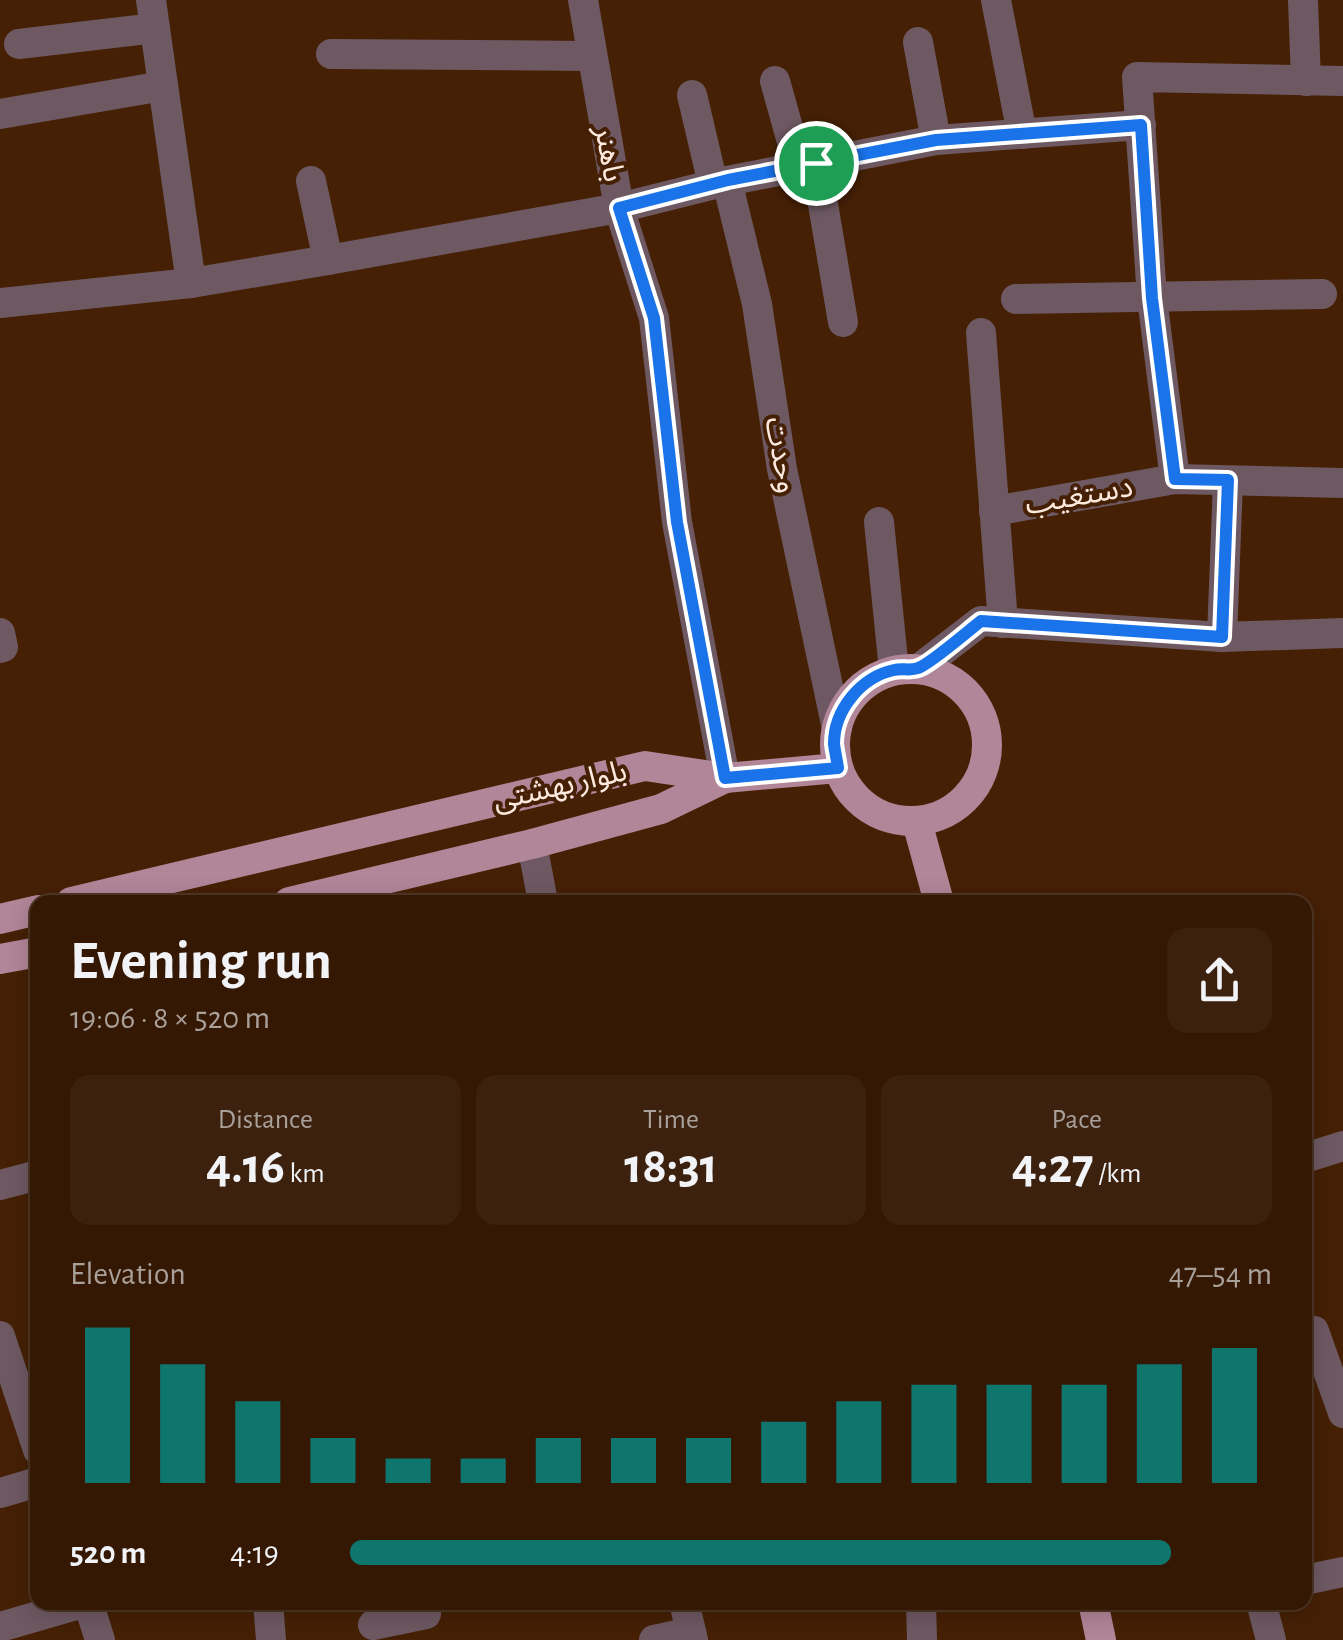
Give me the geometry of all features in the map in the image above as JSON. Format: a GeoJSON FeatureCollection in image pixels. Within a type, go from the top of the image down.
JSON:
{"type":"FeatureCollection","features":[{"type":"Feature","properties":{"kind":"main road"},"geometry":{"type":"LineString","coordinates":[[907,669],[944,675],[965,690],[980,710],[988,734],[987,759],[979,783],[963,802],[942,816],[917,822],[891,819],[868,808],[850,790],[838,768],[834,743],[839,718],[852,696],[870,679],[907,669]]}},
{"type":"Feature","properties":{"kind":"main road","name":"بلوار بهشتی"},"geometry":{"type":"LineString","coordinates":[[101,895],[645,766],[725,778]]}},
{"type":"Feature","properties":{"kind":"main road"},"geometry":{"type":"LineString","coordinates":[[725,778],[838,768]]}},
{"type":"Feature","properties":{"kind":"main road","name":"بلوار بهشتی"},"geometry":{"type":"LineString","coordinates":[[326,895],[661,809],[725,778]]}},
{"type":"Feature","properties":{"kind":"main road"},"geometry":{"type":"LineString","coordinates":[[917,822],[937,895]]}},
{"type":"Feature","properties":{"kind":"main road"},"geometry":{"type":"LineString","coordinates":[[0,920],[30,912]]}},
{"type":"Feature","properties":{"kind":"main road"},"geometry":{"type":"LineString","coordinates":[[0,959],[30,953]]}},
{"type":"Feature","properties":{"kind":"main road"},"geometry":{"type":"LineString","coordinates":[[1095,1610],[1101,1640]]}},
{"type":"Feature","properties":{"kind":"street","name":"باهنر"},"geometry":{"type":"LineString","coordinates":[[583,0],[619,208],[654,318],[677,522],[725,778]]}},
{"type":"Feature","properties":{"kind":"street"},"geometry":{"type":"LineString","coordinates":[[996,0],[1022,134]]}},
{"type":"Feature","properties":{"kind":"street"},"geometry":{"type":"LineString","coordinates":[[1303,0],[1306,80]]}},
{"type":"Feature","properties":{"kind":"street"},"geometry":{"type":"LineString","coordinates":[[19,44],[153,14],[191,284]]}},
{"type":"Feature","properties":{"kind":"street"},"geometry":{"type":"LineString","coordinates":[[918,42],[936,140]]}},
{"type":"Feature","properties":{"kind":"street"},"geometry":{"type":"LineString","coordinates":[[331,54],[592,56]]}},
{"type":"Feature","properties":{"kind":"street"},"geometry":{"type":"LineString","coordinates":[[1175,479],[1152,298],[1137,77],[1343,82]]}},
{"type":"Feature","properties":{"kind":"street"},"geometry":{"type":"LineString","coordinates":[[775,81],[807,165],[843,322]]}},
{"type":"Feature","properties":{"kind":"street"},"geometry":{"type":"LineString","coordinates":[[0,114],[163,86]]}},
{"type":"Feature","properties":{"kind":"street","name":"وحدت"},"geometry":{"type":"LineString","coordinates":[[692,95],[757,304],[782,469],[837,729]]}},
{"type":"Feature","properties":{"kind":"street"},"geometry":{"type":"LineString","coordinates":[[0,304],[191,284],[328,260],[619,208],[720,182],[936,140],[1141,125]]}},
{"type":"Feature","properties":{"kind":"street"},"geometry":{"type":"LineString","coordinates":[[311,180],[328,260]]}},
{"type":"Feature","properties":{"kind":"street"},"geometry":{"type":"LineString","coordinates":[[1016,299],[1322,294]]}},
{"type":"Feature","properties":{"kind":"street"},"geometry":{"type":"LineString","coordinates":[[980,333],[1003,622]]}},
{"type":"Feature","properties":{"kind":"street","name":"دستغیب"},"geometry":{"type":"LineString","coordinates":[[994,511],[1175,479],[1343,483]]}},
{"type":"Feature","properties":{"kind":"street"},"geometry":{"type":"LineString","coordinates":[[1222,637],[1228,480]]}},
{"type":"Feature","properties":{"kind":"street"},"geometry":{"type":"LineString","coordinates":[[878,522],[907,669],[981,621],[1222,637],[1343,633]]}},
{"type":"Feature","properties":{"kind":"street"},"geometry":{"type":"LineString","coordinates":[[0,632],[0,648]]}},
{"type":"Feature","properties":{"kind":"street"},"geometry":{"type":"LineString","coordinates":[[532,844],[542,895]]}},
{"type":"Feature","properties":{"kind":"street"},"geometry":{"type":"LineString","coordinates":[[1312,1156],[1343,1146]]}},
{"type":"Feature","properties":{"kind":"street"},"geometry":{"type":"LineString","coordinates":[[0,1186],[30,1177]]}},
{"type":"Feature","properties":{"kind":"street"},"geometry":{"type":"LineString","coordinates":[[1312,1331],[1343,1413]]}},
{"type":"Feature","properties":{"kind":"street"},"geometry":{"type":"LineString","coordinates":[[0,1336],[30,1426]]}},
{"type":"Feature","properties":{"kind":"street"},"geometry":{"type":"LineString","coordinates":[[0,1494],[30,1485]]}},
{"type":"Feature","properties":{"kind":"street"},"geometry":{"type":"LineString","coordinates":[[1312,1579],[1343,1572]]}},
{"type":"Feature","properties":{"kind":"street"},"geometry":{"type":"LineString","coordinates":[[0,1627],[59,1610]]}},
{"type":"Feature","properties":{"kind":"street"},"geometry":{"type":"LineString","coordinates":[[90,1610],[100,1640]]}},
{"type":"Feature","properties":{"kind":"street"},"geometry":{"type":"LineString","coordinates":[[269,1610],[271,1640]]}},
{"type":"Feature","properties":{"kind":"street"},"geometry":{"type":"LineString","coordinates":[[921,1610],[922,1640]]}},
{"type":"Feature","properties":{"kind":"street"},"geometry":{"type":"LineString","coordinates":[[1263,1610],[1271,1640]]}},
{"type":"Feature","properties":{"kind":"street"},"geometry":{"type":"LineString","coordinates":[[373,1624],[427,1619]]}},
{"type":"Feature","properties":{"kind":"street"},"geometry":{"type":"LineString","coordinates":[[654,1640],[689,1625]]}},
{"type":"Feature","properties":{"kind":"route"},"geometry":{"type":"LineString","coordinates":[[1141,125],[1152,298],[1175,479],[1228,480],[1222,637],[981,621],[920,668],[894,670],[870,679],[852,696],[839,718],[834,743],[838,768],[725,778],[677,522],[654,318],[619,208],[728,180],[816,163],[936,140],[1141,125]]}}]}
